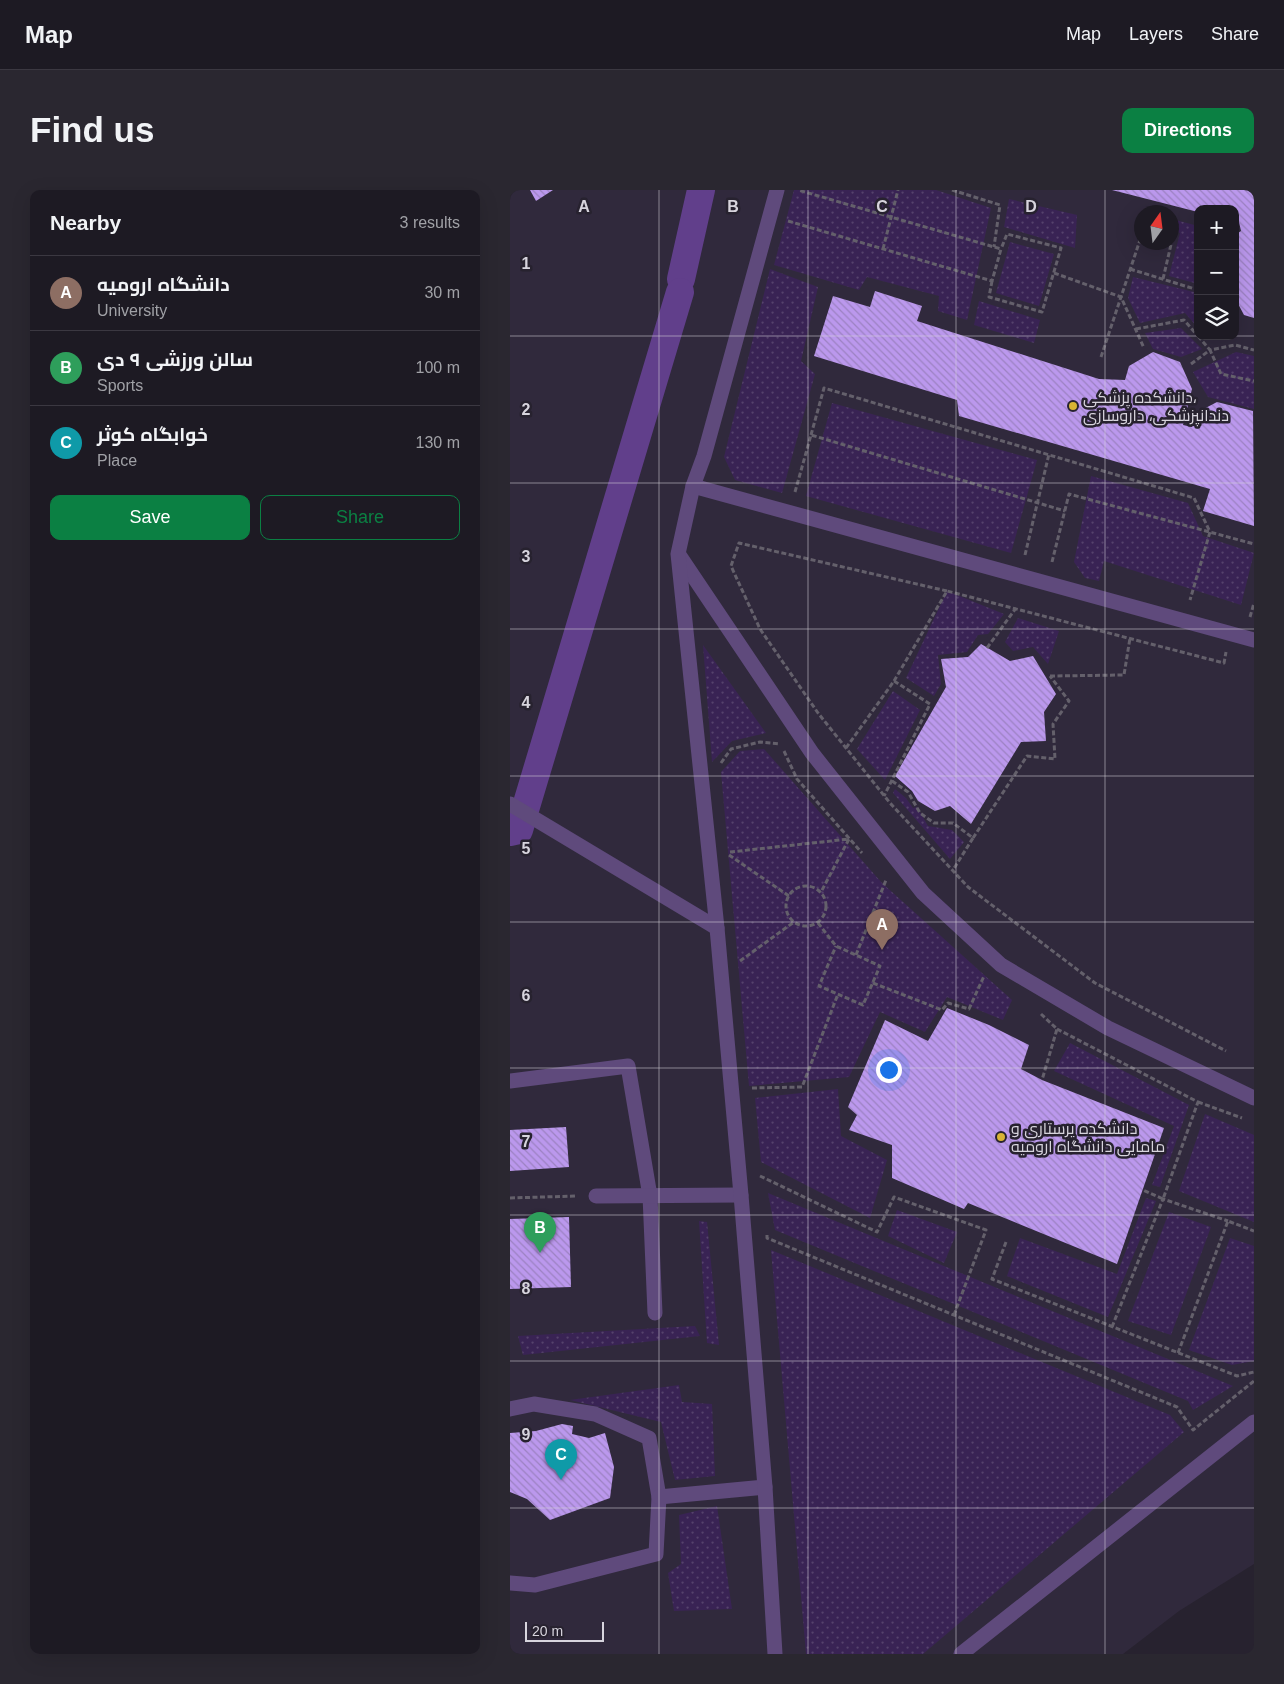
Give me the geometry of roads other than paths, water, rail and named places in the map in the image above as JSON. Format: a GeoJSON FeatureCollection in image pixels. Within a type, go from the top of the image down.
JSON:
{"type":"FeatureCollection","features":[{"type":"Feature","properties":{"kind":"lane"},"geometry":{"type":"LineString","coordinates":[[775,1654],[765,1487],[741,1195],[717,928],[678,554],[693,486],[704,456],[777,190]]}},
{"type":"Feature","properties":{"kind":"lane"},"geometry":{"type":"LineString","coordinates":[[693,486],[1254,640]]}},
{"type":"Feature","properties":{"kind":"lane"},"geometry":{"type":"LineString","coordinates":[[678,554],[812,753],[930,899],[1001,965],[1108,1028],[1254,1098]]}},
{"type":"Feature","properties":{"kind":"lane"},"geometry":{"type":"LineString","coordinates":[[512,806],[717,928]]}},
{"type":"Feature","properties":{"kind":"lane"},"geometry":{"type":"LineString","coordinates":[[510,1081],[628,1066],[650,1196],[655,1313]]}},
{"type":"Feature","properties":{"kind":"lane"},"geometry":{"type":"LineString","coordinates":[[596,1196],[741,1195]]}},
{"type":"Feature","properties":{"kind":"lane"},"geometry":{"type":"LineString","coordinates":[[510,1409],[534,1404],[596,1414],[649,1438],[659,1496],[656,1554],[535,1585],[510,1583]]}},
{"type":"Feature","properties":{"kind":"lane"},"geometry":{"type":"LineString","coordinates":[[961,1654],[1254,1422]]}},
{"type":"Feature","properties":{"kind":"lane"},"geometry":{"type":"LineString","coordinates":[[659,1496],[765,1487]]}},
{"type":"Feature","properties":{"kind":"waterway"},"geometry":{"type":"LineString","coordinates":[[681,279],[701,190]]}},
{"type":"Feature","properties":{"kind":"waterway"},"geometry":{"type":"LineString","coordinates":[[510,832],[519,830],[680,292]]}},
{"type":"Feature","properties":{"kind":"place","name":"دانشکده پزشکی، دندانپزشکی، داروسازی"},"geometry":{"type":"Point","coordinates":[1073,406]}},
{"type":"Feature","properties":{"kind":"place","name":"دانشگاه ارومیه"},"geometry":{"type":"Point","coordinates":[882,950]}},
{"type":"Feature","properties":{"kind":"place","name":"دانشکده پرستاری و مامایی دانشگاه ارومیه"},"geometry":{"type":"Point","coordinates":[1001,1137]}},
{"type":"Feature","properties":{"kind":"place","name":"سالن ورزشی ۹ دی"},"geometry":{"type":"Point","coordinates":[540,1253]}},
{"type":"Feature","properties":{"kind":"place","name":"خوابگاه کوثر"},"geometry":{"type":"Point","coordinates":[561,1480]}}]}
